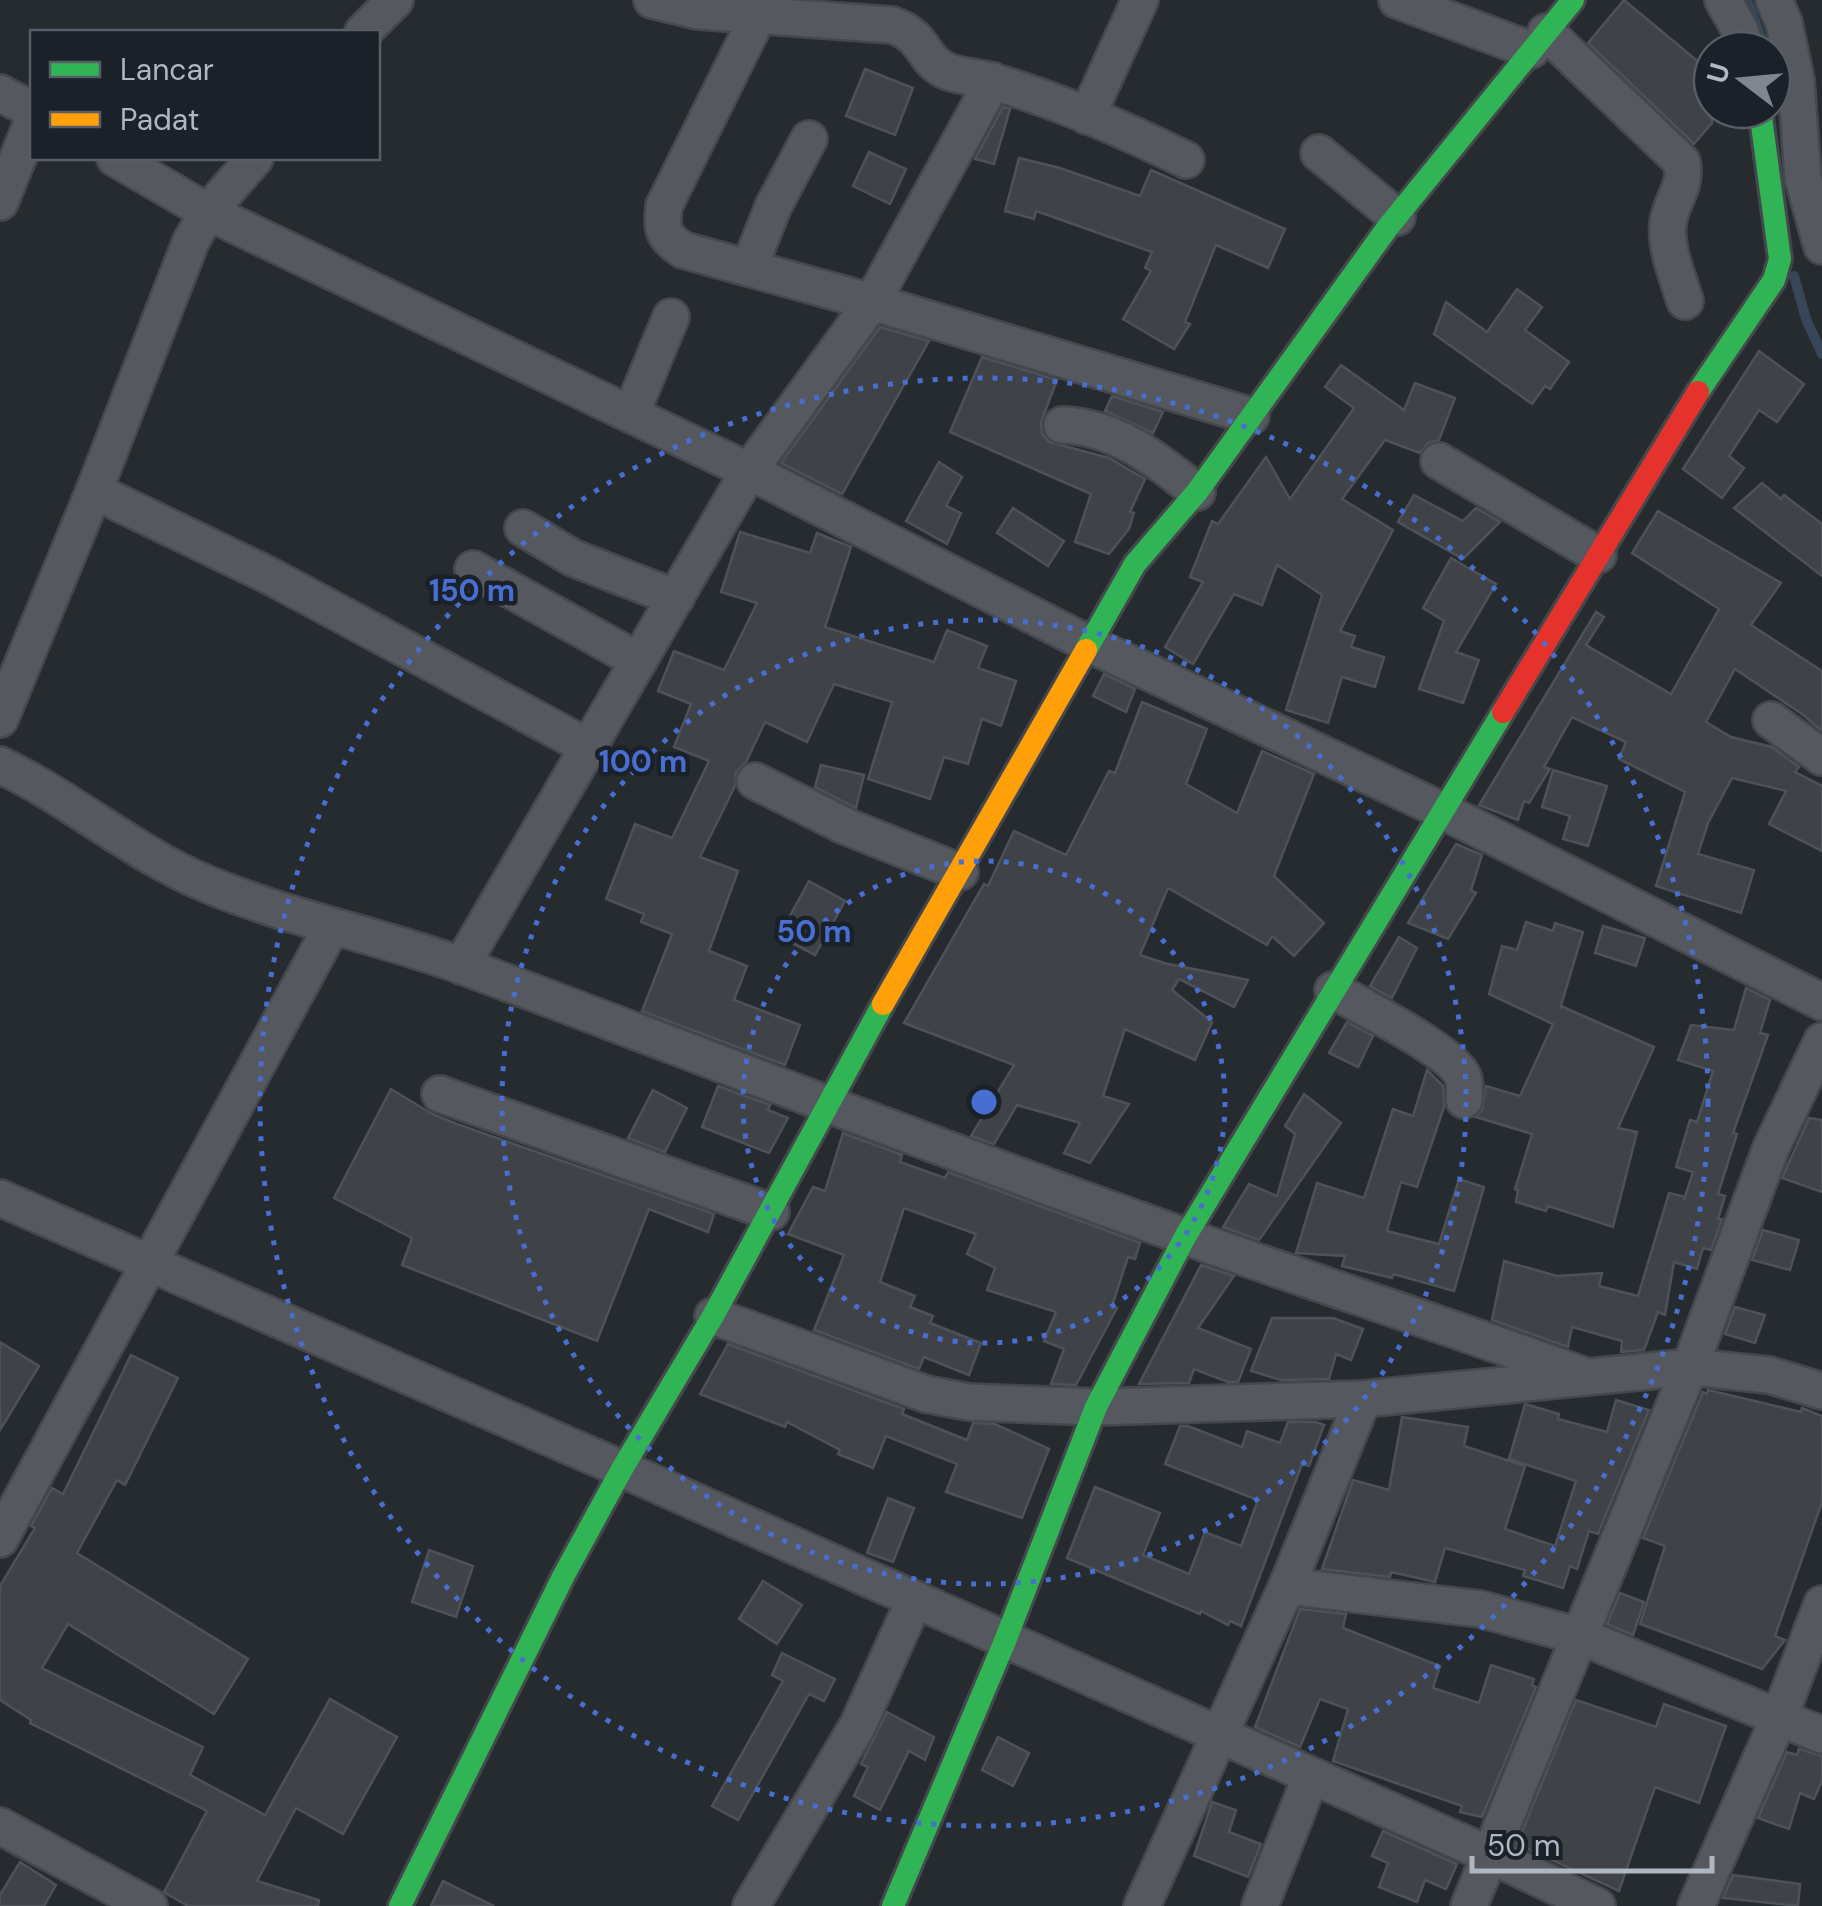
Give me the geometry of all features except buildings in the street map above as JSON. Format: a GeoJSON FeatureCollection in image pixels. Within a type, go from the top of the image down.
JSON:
{"type":"FeatureCollection","features":[{"type":"Feature","properties":{"kind":"main road"},"geometry":{"type":"LineString","coordinates":[[400,1906],[564,1575],[622,1469],[714,1316],[825,1106],[1135,564],[1197,492],[1397,216],[1573,0]]}},
{"type":"Feature","properties":{"kind":"main road"},"geometry":{"type":"LineString","coordinates":[[893,1906],[1006,1641],[1096,1407],[1184,1237],[1694,398],[1774,280],[1780,259],[1807,237],[1767,130]]}},
{"type":"Feature","properties":{"kind":"street"},"geometry":{"type":"LineString","coordinates":[[364,30],[394,0]]}},
{"type":"Feature","properties":{"kind":"street"},"geometry":{"type":"LineString","coordinates":[[652,0],[698,11],[762,8],[892,25],[909,31],[934,64],[947,72],[993,82],[1087,116],[1186,160]]}},
{"type":"Feature","properties":{"kind":"street"},"geometry":{"type":"LineString","coordinates":[[1087,116],[1140,0]]}},
{"type":"Feature","properties":{"kind":"street"},"geometry":{"type":"LineString","coordinates":[[1398,0],[1538,41],[1682,162],[1683,187],[1668,222],[1671,256],[1685,301]]}},
{"type":"Feature","properties":{"kind":"street"},"geometry":{"type":"LineString","coordinates":[[1722,0],[1740,30]]}},
{"type":"Feature","properties":{"kind":"street"},"geometry":{"type":"LineString","coordinates":[[1774,0],[1784,23],[1796,80],[1807,237]]}},
{"type":"Feature","properties":{"kind":"street"},"geometry":{"type":"LineString","coordinates":[[762,8],[664,206],[662,225],[667,239],[683,250],[872,302],[1251,416]]}},
{"type":"Feature","properties":{"kind":"street"},"geometry":{"type":"LineString","coordinates":[[462,966],[749,471],[872,302],[993,82]]}},
{"type":"Feature","properties":{"kind":"street"},"geometry":{"type":"LineString","coordinates":[[0,93],[30,109]]}},
{"type":"Feature","properties":{"kind":"street"},"geometry":{"type":"LineString","coordinates":[[0,202],[30,128]]}},
{"type":"Feature","properties":{"kind":"street"},"geometry":{"type":"LineString","coordinates":[[749,268],[774,207],[809,139]]}},
{"type":"Feature","properties":{"kind":"street"},"geometry":{"type":"LineString","coordinates":[[1319,153],[1397,216]]}},
{"type":"Feature","properties":{"kind":"street"},"geometry":{"type":"LineString","coordinates":[[118,160],[208,212],[749,471],[1088,643],[1441,810],[1822,1002]]}},
{"type":"Feature","properties":{"kind":"street"},"geometry":{"type":"LineString","coordinates":[[0,719],[191,241],[208,212],[252,160]]}},
{"type":"Feature","properties":{"kind":"street"},"geometry":{"type":"LineString","coordinates":[[631,414],[671,317]]}},
{"type":"Feature","properties":{"kind":"street"},"geometry":{"type":"LineString","coordinates":[[1062,425],[1094,430],[1134,446],[1197,492]]}},
{"type":"Feature","properties":{"kind":"street"},"geometry":{"type":"LineString","coordinates":[[1439,461],[1598,555]]}},
{"type":"Feature","properties":{"kind":"street"},"geometry":{"type":"LineString","coordinates":[[94,491],[270,576],[588,748]]}},
{"type":"Feature","properties":{"kind":"street"},"geometry":{"type":"LineString","coordinates":[[523,528],[573,558],[676,598]]}},
{"type":"Feature","properties":{"kind":"street"},"geometry":{"type":"LineString","coordinates":[[473,569],[639,660]]}},
{"type":"Feature","properties":{"kind":"street"},"geometry":{"type":"LineString","coordinates":[[1771,720],[1822,757]]}},
{"type":"Feature","properties":{"kind":"street"},"geometry":{"type":"LineString","coordinates":[[0,765],[28,778],[169,866],[259,905],[462,966],[825,1106],[1184,1237],[1430,1319],[1585,1376]]}},
{"type":"Feature","properties":{"kind":"street"},"geometry":{"type":"LineString","coordinates":[[755,781],[844,826],[960,872]]}},
{"type":"Feature","properties":{"kind":"street"},"geometry":{"type":"LineString","coordinates":[[0,1539],[331,928]]}},
{"type":"Feature","properties":{"kind":"street"},"geometry":{"type":"LineString","coordinates":[[1333,990],[1454,1064],[1463,1076],[1464,1100]]}},
{"type":"Feature","properties":{"kind":"street"},"geometry":{"type":"LineString","coordinates":[[1469,1906],[1690,1367],[1771,1148],[1822,1040]]}},
{"type":"Feature","properties":{"kind":"street"},"geometry":{"type":"LineString","coordinates":[[440,1094],[770,1212]]}},
{"type":"Feature","properties":{"kind":"street"},"geometry":{"type":"LineString","coordinates":[[0,1198],[622,1469],[1596,1906]]}},
{"type":"Feature","properties":{"kind":"street"},"geometry":{"type":"LineString","coordinates":[[714,1316],[926,1394],[968,1402],[1096,1407],[1363,1399],[1690,1367],[1769,1375],[1822,1391]]}},
{"type":"Feature","properties":{"kind":"street"},"geometry":{"type":"LineString","coordinates":[[1142,1906],[1286,1586],[1363,1399]]}},
{"type":"Feature","properties":{"kind":"street"},"geometry":{"type":"LineString","coordinates":[[1286,1586],[1480,1609],[1582,1636],[1822,1736]]}},
{"type":"Feature","properties":{"kind":"street"},"geometry":{"type":"LineString","coordinates":[[751,1906],[858,1725],[915,1599]]}},
{"type":"Feature","properties":{"kind":"street"},"geometry":{"type":"LineString","coordinates":[[1696,1906],[1779,1718],[1822,1604]]}},
{"type":"Feature","properties":{"kind":"street"},"geometry":{"type":"LineString","coordinates":[[1260,1906],[1311,1776]]}},
{"type":"Feature","properties":{"kind":"street"},"geometry":{"type":"LineString","coordinates":[[0,1826],[150,1906]]}},
{"type":"Feature","properties":{"kind":"waterway"},"geometry":{"type":"LineString","coordinates":[[1747,0],[1758,30]]}},
{"type":"Feature","properties":{"kind":"waterway"},"geometry":{"type":"LineString","coordinates":[[1794,276],[1806,319],[1822,354]]}},
{"type":"Feature","properties":{"kind":"traffic: fast"},"geometry":{"type":"LineString","coordinates":[[1086,650],[1135,564],[1197,492],[1388,227],[1573,0]]}},
{"type":"Feature","properties":{"kind":"traffic: fast"},"geometry":{"type":"LineString","coordinates":[[1698,392],[1774,280],[1780,259],[1763,130]]}},
{"type":"Feature","properties":{"kind":"traffic: fast"},"geometry":{"type":"LineString","coordinates":[[893,1906],[1005,1641],[1096,1407],[1185,1237],[1503,712]]}},
{"type":"Feature","properties":{"kind":"traffic: fast"},"geometry":{"type":"LineString","coordinates":[[400,1906],[564,1575],[713,1316],[883,1004]]}},
{"type":"Feature","properties":{"kind":"traffic: slow"},"geometry":{"type":"LineString","coordinates":[[883,1004],[1086,650]]}},
{"type":"Feature","properties":{"kind":"traffic: jam"},"geometry":{"type":"LineString","coordinates":[[1503,712],[1698,392]]}}]}
